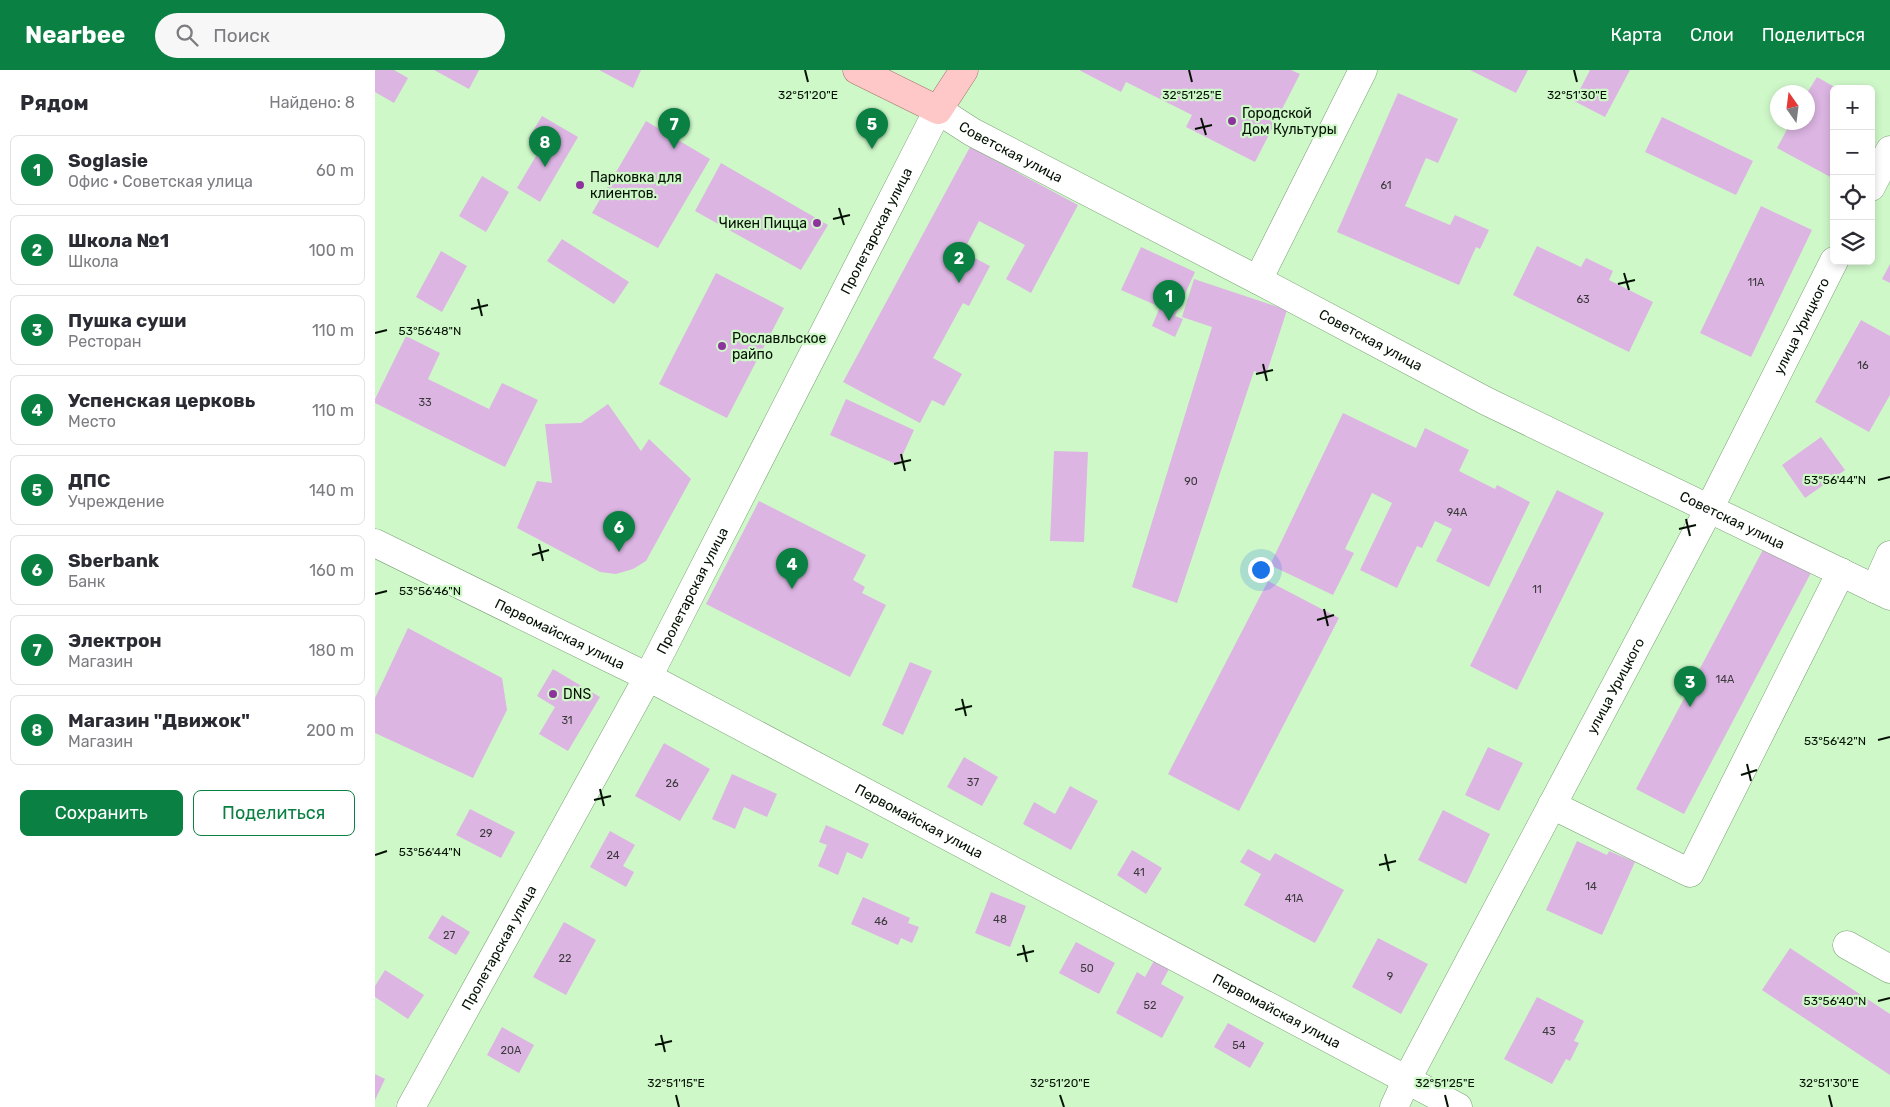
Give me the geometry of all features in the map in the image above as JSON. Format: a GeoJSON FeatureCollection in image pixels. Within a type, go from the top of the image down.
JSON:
{"type":"FeatureCollection","features":[{"type":"Feature","properties":{"kind":"main road","name":"Советская улица"},"geometry":{"type":"LineString","coordinates":[[857,70],[938,110]]}},
{"type":"Feature","properties":{"kind":"main road","name":"Пролетарская улица"},"geometry":{"type":"LineString","coordinates":[[938,110],[964,70]]}},
{"type":"Feature","properties":{"kind":"street"},"geometry":{"type":"LineString","coordinates":[[1257,280],[1363,70]]}},
{"type":"Feature","properties":{"kind":"street","name":"Советская улица"},"geometry":{"type":"LineString","coordinates":[[938,110],[972,132],[1486,401],[1883,592]]}},
{"type":"Feature","properties":{"kind":"street","name":"Пролетарская улица"},"geometry":{"type":"LineString","coordinates":[[411,1107],[648,677],[938,110]]}},
{"type":"Feature","properties":{"kind":"street"},"geometry":{"type":"LineString","coordinates":[[1875,180],[1889,154]]}},
{"type":"Feature","properties":{"kind":"street","name":"улица Урицкого"},"geometry":{"type":"LineString","coordinates":[[1394,1107],[1709,508],[1832,265]]}},
{"type":"Feature","properties":{"kind":"street","name":"Первомайская улица"},"geometry":{"type":"LineString","coordinates":[[375,544],[648,677],[1458,1107]]}},
{"type":"Feature","properties":{"kind":"street"},"geometry":{"type":"LineString","coordinates":[[1883,592],[1890,555]]}},
{"type":"Feature","properties":{"kind":"street"},"geometry":{"type":"LineString","coordinates":[[1552,805],[1690,873],[1841,572]]}},
{"type":"Feature","properties":{"kind":"street"},"geometry":{"type":"LineString","coordinates":[[1847,945],[1890,969]]}},
{"type":"Feature","properties":{"kind":"building"},"geometry":{"type":"Polygon","coordinates":[[[375,70],[394,70],[408,78],[394,103],[375,92],[375,70]]]}},
{"type":"Feature","properties":{"kind":"building"},"geometry":{"type":"Polygon","coordinates":[[[434,70],[479,70],[469,89],[434,70]]]}},
{"type":"Feature","properties":{"kind":"building"},"geometry":{"type":"Polygon","coordinates":[[[599,70],[641,70],[633,88],[599,70]]]}},
{"type":"Feature","properties":{"kind":"building","name":"Городской Дом Культуры"},"geometry":{"type":"Polygon","coordinates":[[[1079,70],[1291,70],[1300,74],[1255,162],[1186,127],[1192,115],[1126,82],[1121,92],[1079,70]]]}},
{"type":"Feature","properties":{"kind":"building"},"geometry":{"type":"Polygon","coordinates":[[[1470,70],[1528,70],[1516,93],[1470,70]]]}},
{"type":"Feature","properties":{"kind":"building"},"geometry":{"type":"Polygon","coordinates":[[[1590,70],[1630,70],[1605,117],[1574,101],[1590,70]]]}},
{"type":"Feature","properties":{"kind":"building"},"geometry":{"type":"Polygon","coordinates":[[[1817,77],[1831,85],[1830,177],[1777,148],[1787,130],[1815,130],[1815,85],[1812,85],[1817,77]]]}},
{"type":"Feature","properties":{"kind":"building"},"geometry":{"type":"Polygon","coordinates":[[[1398,93],[1458,119],[1438,163],[1426,158],[1405,206],[1450,225],[1455,215],[1489,230],[1480,249],[1476,247],[1459,285],[1337,232],[1398,93]]]}},
{"type":"Feature","properties":{"kind":"building"},"geometry":{"type":"Polygon","coordinates":[[[542,116],[578,137],[540,202],[517,188],[542,146],[528,139],[542,116]]]}},
{"type":"Feature","properties":{"kind":"building"},"geometry":{"type":"Polygon","coordinates":[[[1662,117],[1753,161],[1736,195],[1645,152],[1662,117]]]}},
{"type":"Feature","properties":{"kind":"building"},"geometry":{"type":"Polygon","coordinates":[[[646,121],[710,159],[658,248],[592,213],[646,121]]]}},
{"type":"Feature","properties":{"kind":"building"},"geometry":{"type":"Polygon","coordinates":[[[970,147],[1078,205],[1031,293],[1006,279],[1025,245],[979,221],[963,252],[990,266],[969,306],[963,303],[933,358],[962,374],[944,406],[932,400],[920,423],[843,382],[970,147]]]}},
{"type":"Feature","properties":{"kind":"building"},"geometry":{"type":"Polygon","coordinates":[[[721,163],[828,225],[801,270],[695,211],[721,163]]]}},
{"type":"Feature","properties":{"kind":"building"},"geometry":{"type":"Polygon","coordinates":[[[482,176],[509,192],[486,232],[459,216],[482,176]]]}},
{"type":"Feature","properties":{"kind":"building"},"geometry":{"type":"Polygon","coordinates":[[[1761,206],[1812,230],[1751,357],[1700,333],[1761,206]]]}},
{"type":"Feature","properties":{"kind":"building"},"geometry":{"type":"Polygon","coordinates":[[[562,239],[629,282],[614,304],[547,261],[562,239]]]}},
{"type":"Feature","properties":{"kind":"building"},"geometry":{"type":"Polygon","coordinates":[[[1537,246],[1581,267],[1586,258],[1613,271],[1609,280],[1653,302],[1629,352],[1513,295],[1537,246]]]}},
{"type":"Feature","properties":{"kind":"building"},"geometry":{"type":"Polygon","coordinates":[[[1141,247],[1195,272],[1175,316],[1183,319],[1175,337],[1152,326],[1160,307],[1121,290],[1141,247]]]}},
{"type":"Feature","properties":{"kind":"building"},"geometry":{"type":"Polygon","coordinates":[[[441,251],[467,266],[442,312],[416,297],[441,251]]]}},
{"type":"Feature","properties":{"kind":"building"},"geometry":{"type":"Polygon","coordinates":[[[1890,264],[1890,283],[1882,279],[1890,264]]]}},
{"type":"Feature","properties":{"kind":"building","name":"Рославльское райпо"},"geometry":{"type":"Polygon","coordinates":[[[716,273],[784,308],[727,418],[659,384],[716,273]]]}},
{"type":"Feature","properties":{"kind":"building"},"geometry":{"type":"Polygon","coordinates":[[[1194,279],[1287,310],[1266,375],[1254,371],[1177,603],[1132,587],[1212,327],[1182,317],[1194,279]]]}},
{"type":"Feature","properties":{"kind":"building"},"geometry":{"type":"Polygon","coordinates":[[[1861,320],[1890,336],[1890,395],[1869,432],[1815,402],[1861,320]]]}},
{"type":"Feature","properties":{"kind":"building"},"geometry":{"type":"Polygon","coordinates":[[[406,336],[440,353],[428,379],[489,409],[502,383],[538,400],[505,467],[375,403],[375,399],[406,336]]]}},
{"type":"Feature","properties":{"kind":"building"},"geometry":{"type":"Polygon","coordinates":[[[846,399],[914,430],[898,465],[830,435],[846,399]]]}},
{"type":"Feature","properties":{"kind":"building"},"geometry":{"type":"Polygon","coordinates":[[[608,404],[641,451],[649,439],[691,479],[646,561],[633,569],[616,574],[600,572],[517,528],[537,481],[552,483],[545,424],[581,423],[608,404]]]}},
{"type":"Feature","properties":{"kind":"building"},"geometry":{"type":"Polygon","coordinates":[[[1343,413],[1416,448],[1425,428],[1469,450],[1459,471],[1495,489],[1497,485],[1530,502],[1489,587],[1436,561],[1452,529],[1435,521],[1422,548],[1417,546],[1397,588],[1360,570],[1392,503],[1372,493],[1345,549],[1354,553],[1333,595],[1270,565],[1343,413]]]}},
{"type":"Feature","properties":{"kind":"building"},"geometry":{"type":"Polygon","coordinates":[[[1821,437],[1845,470],[1805,498],[1782,465],[1821,437]]]}},
{"type":"Feature","properties":{"kind":"building"},"geometry":{"type":"Polygon","coordinates":[[[1054,451],[1088,452],[1084,542],[1050,541],[1054,451]]]}},
{"type":"Feature","properties":{"kind":"building"},"geometry":{"type":"Polygon","coordinates":[[[1557,490],[1604,513],[1517,690],[1470,666],[1557,490]]]}},
{"type":"Feature","properties":{"kind":"building"},"geometry":{"type":"Polygon","coordinates":[[[759,501],[866,555],[853,580],[865,587],[862,593],[886,605],[850,677],[706,604],[759,501]]]}},
{"type":"Feature","properties":{"kind":"building"},"geometry":{"type":"Polygon","coordinates":[[[1766,544],[1813,569],[1684,814],[1636,789],[1766,544]]]}},
{"type":"Feature","properties":{"kind":"building"},"geometry":{"type":"Polygon","coordinates":[[[1268,581],[1339,618],[1239,811],[1168,774],[1268,581]]]}},
{"type":"Feature","properties":{"kind":"building"},"geometry":{"type":"Polygon","coordinates":[[[408,628],[502,678],[507,710],[473,778],[375,733],[375,698],[408,628]]]}},
{"type":"Feature","properties":{"kind":"building"},"geometry":{"type":"Polygon","coordinates":[[[910,662],[932,671],[903,735],[882,725],[910,662]]]}},
{"type":"Feature","properties":{"kind":"building"},"geometry":{"type":"Polygon","coordinates":[[[553,669],[600,697],[568,751],[539,734],[555,707],[537,696],[553,669]]]}},
{"type":"Feature","properties":{"kind":"building"},"geometry":{"type":"Polygon","coordinates":[[[664,743],[710,769],[680,821],[635,796],[664,743]]]}},
{"type":"Feature","properties":{"kind":"building"},"geometry":{"type":"Polygon","coordinates":[[[1488,747],[1523,763],[1499,811],[1465,795],[1488,747]]]}},
{"type":"Feature","properties":{"kind":"building"},"geometry":{"type":"Polygon","coordinates":[[[964,757],[998,777],[982,806],[947,787],[964,757]]]}},
{"type":"Feature","properties":{"kind":"building"},"geometry":{"type":"Polygon","coordinates":[[[732,774],[777,794],[767,817],[744,807],[735,829],[712,819],[732,774]]]}},
{"type":"Feature","properties":{"kind":"building"},"geometry":{"type":"Polygon","coordinates":[[[1070,786],[1098,801],[1071,850],[1023,824],[1034,802],[1055,814],[1070,786]]]}},
{"type":"Feature","properties":{"kind":"building"},"geometry":{"type":"Polygon","coordinates":[[[470,809],[515,832],[501,858],[456,835],[470,809]]]}},
{"type":"Feature","properties":{"kind":"building"},"geometry":{"type":"Polygon","coordinates":[[[1443,810],[1490,834],[1466,884],[1418,860],[1443,810]]]}},
{"type":"Feature","properties":{"kind":"building"},"geometry":{"type":"Polygon","coordinates":[[[826,825],[869,844],[862,859],[847,852],[838,875],[818,866],[827,845],[819,842],[826,825]]]}},
{"type":"Feature","properties":{"kind":"building"},"geometry":{"type":"Polygon","coordinates":[[[610,831],[635,845],[623,866],[634,872],[626,887],[590,867],[610,831]]]}},
{"type":"Feature","properties":{"kind":"building"},"geometry":{"type":"Polygon","coordinates":[[[1577,841],[1607,855],[1609,851],[1635,862],[1602,935],[1546,910],[1577,841]]]}},
{"type":"Feature","properties":{"kind":"building"},"geometry":{"type":"Polygon","coordinates":[[[1248,849],[1270,861],[1275,853],[1344,890],[1315,943],[1244,905],[1261,874],[1240,862],[1248,849]]]}},
{"type":"Feature","properties":{"kind":"building"},"geometry":{"type":"Polygon","coordinates":[[[1132,850],[1162,868],[1146,894],[1117,875],[1132,850]]]}},
{"type":"Feature","properties":{"kind":"building"},"geometry":{"type":"Polygon","coordinates":[[[991,892],[1026,906],[1010,947],[975,933],[991,892]]]}},
{"type":"Feature","properties":{"kind":"building"},"geometry":{"type":"Polygon","coordinates":[[[863,897],[910,918],[908,923],[919,927],[912,943],[901,938],[898,945],[851,924],[863,897]]]}},
{"type":"Feature","properties":{"kind":"building"},"geometry":{"type":"Polygon","coordinates":[[[442,915],[470,932],[456,955],[428,938],[442,915]]]}},
{"type":"Feature","properties":{"kind":"building"},"geometry":{"type":"Polygon","coordinates":[[[564,922],[596,940],[566,995],[533,977],[564,922]]]}},
{"type":"Feature","properties":{"kind":"building"},"geometry":{"type":"Polygon","coordinates":[[[1378,938],[1428,964],[1401,1014],[1352,987],[1378,938]]]}},
{"type":"Feature","properties":{"kind":"building"},"geometry":{"type":"Polygon","coordinates":[[[1076,942],[1115,963],[1099,994],[1059,973],[1076,942]]]}},
{"type":"Feature","properties":{"kind":"building"},"geometry":{"type":"Polygon","coordinates":[[[1790,948],[1890,1014],[1890,1075],[1762,990],[1790,948]]]}},
{"type":"Feature","properties":{"kind":"building"},"geometry":{"type":"Polygon","coordinates":[[[1155,959],[1170,967],[1161,984],[1184,997],[1162,1038],[1116,1013],[1137,972],[1145,977],[1155,959]]]}},
{"type":"Feature","properties":{"kind":"building"},"geometry":{"type":"Polygon","coordinates":[[[385,970],[424,995],[408,1019],[375,997],[375,986],[385,970]]]}},
{"type":"Feature","properties":{"kind":"building"},"geometry":{"type":"Polygon","coordinates":[[[1537,997],[1584,1021],[1574,1041],[1579,1043],[1570,1061],[1566,1059],[1552,1084],[1504,1059],[1537,997]]]}},
{"type":"Feature","properties":{"kind":"building"},"geometry":{"type":"Polygon","coordinates":[[[1228,1023],[1264,1043],[1250,1068],[1214,1047],[1228,1023]]]}},
{"type":"Feature","properties":{"kind":"building"},"geometry":{"type":"Polygon","coordinates":[[[502,1027],[534,1045],[519,1073],[487,1055],[502,1027]]]}},
{"type":"Feature","properties":{"kind":"building"},"geometry":{"type":"Polygon","coordinates":[[[375,1074],[385,1079],[375,1100],[375,1074]]]}},
{"type":"Feature","properties":{"kind":"place","name":"Городской Дом Культуры"},"geometry":{"type":"Point","coordinates":[1232,121]}},
{"type":"Feature","properties":{"kind":"place","name":"Электрон"},"geometry":{"type":"Point","coordinates":[674,149]}},
{"type":"Feature","properties":{"kind":"place","name":"ДПС"},"geometry":{"type":"Point","coordinates":[872,149]}},
{"type":"Feature","properties":{"kind":"place","name":"Магазин \"Движок\""},"geometry":{"type":"Point","coordinates":[545,167]}},
{"type":"Feature","properties":{"kind":"place","name":"Парковка для клиентов."},"geometry":{"type":"Point","coordinates":[580,185]}},
{"type":"Feature","properties":{"kind":"place","name":"Чикен Пицца"},"geometry":{"type":"Point","coordinates":[817,223]}},
{"type":"Feature","properties":{"kind":"place","name":"Школа №1"},"geometry":{"type":"Point","coordinates":[959,283]}},
{"type":"Feature","properties":{"kind":"place","name":"Soglasie"},"geometry":{"type":"Point","coordinates":[1169,321]}},
{"type":"Feature","properties":{"kind":"place","name":"Рославльское райпо"},"geometry":{"type":"Point","coordinates":[722,346]}},
{"type":"Feature","properties":{"kind":"place","name":"Sberbank"},"geometry":{"type":"Point","coordinates":[619,552]}},
{"type":"Feature","properties":{"kind":"place","name":"Успенская церковь"},"geometry":{"type":"Point","coordinates":[792,589]}},
{"type":"Feature","properties":{"kind":"place","name":"DNS"},"geometry":{"type":"Point","coordinates":[553,694]}},
{"type":"Feature","properties":{"kind":"place","name":"Пушка суши"},"geometry":{"type":"Point","coordinates":[1690,707]}}]}
